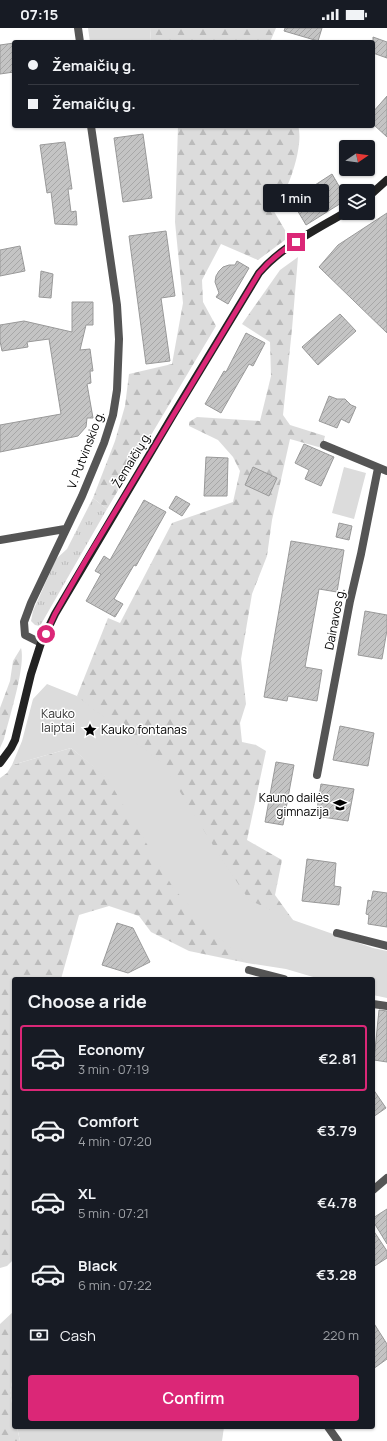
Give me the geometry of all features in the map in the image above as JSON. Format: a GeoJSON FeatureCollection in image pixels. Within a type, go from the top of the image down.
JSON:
{"type":"FeatureCollection","features":[{"type":"Feature","properties":{"kind":"street"},"geometry":{"type":"LineString","coordinates":[[78,28],[80,40]]}},
{"type":"Feature","properties":{"kind":"street","name":"V. Putvinskio g."},"geometry":{"type":"LineString","coordinates":[[41,643],[25,635],[24,622],[31,603],[65,529],[82,496],[104,443],[113,415],[117,390],[119,339],[117,305],[91,128]]}},
{"type":"Feature","properties":{"kind":"street"},"geometry":{"type":"LineString","coordinates":[[375,191],[387,180]]}},
{"type":"Feature","properties":{"kind":"street","name":"Žemaičių g."},"geometry":{"type":"LineString","coordinates":[[0,763],[15,740],[31,674],[41,643],[63,600],[173,414],[259,273],[269,261],[284,250],[339,216]]}},
{"type":"Feature","properties":{"kind":"street"},"geometry":{"type":"LineString","coordinates":[[324,444],[387,471]]}},
{"type":"Feature","properties":{"kind":"street","name":"Dainavos g."},"geometry":{"type":"LineString","coordinates":[[317,775],[350,601],[378,468]]}},
{"type":"Feature","properties":{"kind":"street"},"geometry":{"type":"LineString","coordinates":[[0,540],[65,529]]}},
{"type":"Feature","properties":{"kind":"street"},"geometry":{"type":"LineString","coordinates":[[337,933],[387,946]]}},
{"type":"Feature","properties":{"kind":"street"},"geometry":{"type":"LineString","coordinates":[[249,970],[276,977]]}},
{"type":"Feature","properties":{"kind":"street"},"geometry":{"type":"LineString","coordinates":[[375,1004],[387,1006]]}},
{"type":"Feature","properties":{"kind":"street"},"geometry":{"type":"LineString","coordinates":[[375,1188],[387,1178]]}},
{"type":"Feature","properties":{"kind":"street"},"geometry":{"type":"LineString","coordinates":[[329,1429],[338,1441]]}},
{"type":"Feature","properties":{"kind":"green space"},"geometry":{"type":"Polygon","coordinates":[[[88,28],[151,28],[150,40],[90,40],[88,28]]]}},
{"type":"Feature","properties":{"kind":"green space"},"geometry":{"type":"Polygon","coordinates":[[[151,28],[276,28],[271,40],[150,40],[151,28]]]}},
{"type":"Feature","properties":{"kind":"green space"},"geometry":{"type":"Polygon","coordinates":[[[178,128],[298,128],[299,147],[293,171],[286,187],[272,208],[289,237],[258,260],[221,244],[202,280],[203,302],[216,326],[107,509],[93,498],[115,441],[125,406],[129,374],[172,364],[183,303],[175,222],[178,128]]]}},
{"type":"Feature","properties":{"kind":"green space"},"geometry":{"type":"Polygon","coordinates":[[[298,257],[283,415],[290,425],[325,436],[322,448],[290,439],[272,520],[267,556],[252,594],[241,659],[246,704],[240,723],[242,742],[256,745],[266,751],[247,840],[282,860],[275,895],[293,920],[255,951],[247,963],[189,951],[151,932],[139,916],[109,906],[79,915],[62,977],[12,977],[12,1261],[7,1266],[0,1268],[0,778],[7,773],[12,765],[71,748],[107,777],[92,726],[77,696],[108,618],[120,623],[172,523],[233,502],[240,471],[233,457],[218,440],[189,426],[189,422],[197,417],[260,421],[271,376],[270,342],[242,324],[280,270],[298,257]]]}},
{"type":"Feature","properties":{"kind":"green space"},"geometry":{"type":"Polygon","coordinates":[[[344,467],[366,473],[354,519],[332,513],[344,467]]]}},
{"type":"Feature","properties":{"kind":"green space"},"geometry":{"type":"Polygon","coordinates":[[[93,498],[107,509],[40,626],[35,625],[31,621],[33,611],[56,559],[67,549],[93,498]]]}},
{"type":"Feature","properties":{"kind":"green space"},"geometry":{"type":"Polygon","coordinates":[[[21,648],[22,656],[19,679],[4,739],[0,748],[0,708],[10,681],[13,661],[21,648]]]}},
{"type":"Feature","properties":{"kind":"green space","name":"Kauko laiptai"},"geometry":{"type":"Polygon","coordinates":[[[47,684],[77,696],[163,764],[219,855],[249,900],[293,920],[373,948],[387,951],[387,998],[375,995],[375,977],[313,977],[286,969],[247,963],[218,937],[174,889],[107,778],[71,748],[12,765],[22,741],[33,699],[47,684]]]}},
{"type":"Feature","properties":{"kind":"green space"},"geometry":{"type":"Polygon","coordinates":[[[12,1313],[12,1382],[10,1393],[12,1403],[12,1429],[17,1429],[20,1441],[0,1441],[0,1324],[12,1313]]]}},
{"type":"Feature","properties":{"kind":"green space"},"geometry":{"type":"Polygon","coordinates":[[[12,1382],[12,1403],[10,1393],[12,1382]]]}},
{"type":"Feature","properties":{"kind":"green space"},"geometry":{"type":"Polygon","coordinates":[[[17,1429],[224,1429],[222,1441],[20,1441],[17,1429]]]}},
{"type":"Feature","properties":{"kind":"building"},"geometry":{"type":"Polygon","coordinates":[[[285,28],[322,28],[318,40],[284,31],[285,28]]]}},
{"type":"Feature","properties":{"kind":"building"},"geometry":{"type":"Polygon","coordinates":[[[373,37],[387,42],[387,58],[375,54],[375,40],[373,40],[373,37]]]}},
{"type":"Feature","properties":{"kind":"building"},"geometry":{"type":"Polygon","coordinates":[[[12,43],[12,72],[0,74],[0,45],[12,43]]]}},
{"type":"Feature","properties":{"kind":"building"},"geometry":{"type":"Polygon","coordinates":[[[387,96],[387,137],[375,126],[375,110],[387,96]]]}},
{"type":"Feature","properties":{"kind":"building"},"geometry":{"type":"Polygon","coordinates":[[[143,134],[152,198],[123,202],[114,138],[143,134]]]}},
{"type":"Feature","properties":{"kind":"building"},"geometry":{"type":"Polygon","coordinates":[[[65,142],[72,189],[68,189],[71,212],[76,211],[77,225],[55,224],[51,192],[47,193],[40,145],[65,142]]]}},
{"type":"Feature","properties":{"kind":"building"},"geometry":{"type":"Polygon","coordinates":[[[332,174],[339,186],[339,204],[306,225],[296,208],[320,194],[315,185],[332,174]]]}},
{"type":"Feature","properties":{"kind":"building"},"geometry":{"type":"Polygon","coordinates":[[[387,213],[387,333],[319,267],[338,245],[387,213]]]}},
{"type":"Feature","properties":{"kind":"building"},"geometry":{"type":"Polygon","coordinates":[[[166,231],[175,296],[161,298],[170,361],[146,364],[129,236],[166,231]]]}},
{"type":"Feature","properties":{"kind":"building"},"geometry":{"type":"Polygon","coordinates":[[[20,246],[25,271],[0,276],[0,250],[20,246]]]}},
{"type":"Feature","properties":{"kind":"building"},"geometry":{"type":"Polygon","coordinates":[[[237,261],[249,268],[228,304],[216,297],[219,293],[215,282],[216,276],[223,267],[235,265],[237,261]]]}},
{"type":"Feature","properties":{"kind":"building"},"geometry":{"type":"Polygon","coordinates":[[[41,271],[53,274],[51,298],[39,297],[41,271]]]}},
{"type":"Feature","properties":{"kind":"building"},"geometry":{"type":"Polygon","coordinates":[[[72,302],[93,302],[93,325],[86,325],[80,350],[90,349],[93,371],[90,371],[91,383],[87,384],[93,418],[87,418],[86,427],[78,436],[0,452],[0,425],[61,414],[49,339],[27,342],[28,347],[2,351],[0,341],[0,325],[24,321],[72,332],[72,302]]]}},
{"type":"Feature","properties":{"kind":"building"},"geometry":{"type":"Polygon","coordinates":[[[340,314],[356,331],[318,365],[302,347],[340,314]]]}},
{"type":"Feature","properties":{"kind":"building"},"geometry":{"type":"Polygon","coordinates":[[[246,333],[265,343],[253,366],[249,364],[221,413],[205,404],[224,371],[226,372],[246,333]]]}},
{"type":"Feature","properties":{"kind":"building"},"geometry":{"type":"Polygon","coordinates":[[[329,396],[337,399],[345,399],[351,405],[356,407],[349,423],[341,419],[337,428],[319,421],[329,396]]]}},
{"type":"Feature","properties":{"kind":"building"},"geometry":{"type":"Polygon","coordinates":[[[304,444],[334,457],[321,486],[305,479],[309,470],[295,463],[304,444]]]}},
{"type":"Feature","properties":{"kind":"building"},"geometry":{"type":"Polygon","coordinates":[[[206,457],[228,458],[227,496],[204,496],[206,457]]]}},
{"type":"Feature","properties":{"kind":"building"},"geometry":{"type":"Polygon","coordinates":[[[253,467],[277,478],[269,496],[245,485],[253,467]]]}},
{"type":"Feature","properties":{"kind":"building"},"geometry":{"type":"Polygon","coordinates":[[[176,496],[190,504],[182,516],[169,508],[176,496]]]}},
{"type":"Feature","properties":{"kind":"building"},"geometry":{"type":"Polygon","coordinates":[[[144,500],[166,512],[136,566],[134,565],[114,599],[123,604],[115,617],[86,601],[101,574],[95,571],[104,556],[110,560],[144,500]]]}},
{"type":"Feature","properties":{"kind":"building"},"geometry":{"type":"Polygon","coordinates":[[[339,523],[352,526],[349,540],[336,537],[339,523]]]}},
{"type":"Feature","properties":{"kind":"building"},"geometry":{"type":"Polygon","coordinates":[[[291,541],[344,550],[337,592],[319,589],[305,667],[322,670],[317,701],[288,696],[287,701],[264,697],[291,541]]]}},
{"type":"Feature","properties":{"kind":"building"},"geometry":{"type":"Polygon","coordinates":[[[365,611],[387,615],[387,630],[382,659],[358,655],[365,611]]]}},
{"type":"Feature","properties":{"kind":"building"},"geometry":{"type":"Polygon","coordinates":[[[340,726],[374,733],[368,766],[333,760],[340,726]]]}},
{"type":"Feature","properties":{"kind":"building"},"geometry":{"type":"Polygon","coordinates":[[[276,762],[294,765],[283,825],[265,822],[276,762]]]}},
{"type":"Feature","properties":{"kind":"building"},"geometry":{"type":"Polygon","coordinates":[[[321,784],[354,789],[348,821],[316,816],[321,784]]]}},
{"type":"Feature","properties":{"kind":"building"},"geometry":{"type":"Polygon","coordinates":[[[307,859],[336,863],[334,886],[341,887],[339,905],[302,901],[307,859]]]}},
{"type":"Feature","properties":{"kind":"building"},"geometry":{"type":"Polygon","coordinates":[[[373,891],[387,893],[387,927],[368,924],[369,915],[366,914],[368,900],[371,901],[373,891]]]}},
{"type":"Feature","properties":{"kind":"building"},"geometry":{"type":"Polygon","coordinates":[[[117,923],[133,928],[150,962],[128,973],[102,965],[117,923]]]}},
{"type":"Feature","properties":{"kind":"building"},"geometry":{"type":"Polygon","coordinates":[[[379,1010],[387,1011],[387,1062],[375,1060],[379,1010]]]}},
{"type":"Feature","properties":{"kind":"building"},"geometry":{"type":"Polygon","coordinates":[[[375,1092],[386,1108],[375,1116],[375,1092]]]}},
{"type":"Feature","properties":{"kind":"building"},"geometry":{"type":"Polygon","coordinates":[[[387,1209],[387,1244],[375,1224],[375,1217],[387,1209]]]}},
{"type":"Feature","properties":{"kind":"building"},"geometry":{"type":"Polygon","coordinates":[[[375,1233],[387,1251],[387,1258],[375,1266],[375,1233]]]}},
{"type":"Feature","properties":{"kind":"building"},"geometry":{"type":"Polygon","coordinates":[[[375,1325],[387,1344],[387,1359],[375,1368],[375,1325]]]}},
{"type":"Feature","properties":{"kind":"place","name":"Kauko fontanas"},"geometry":{"type":"Point","coordinates":[90,730]}},
{"type":"Feature","properties":{"kind":"place","name":"Kauno dailės gimnazija"},"geometry":{"type":"Point","coordinates":[340,805]}},
{"type":"Feature","properties":{"kind":"route"},"geometry":{"type":"LineString","coordinates":[[46,634],[55,614],[86,560],[259,273],[269,261],[296,242]]}}]}
